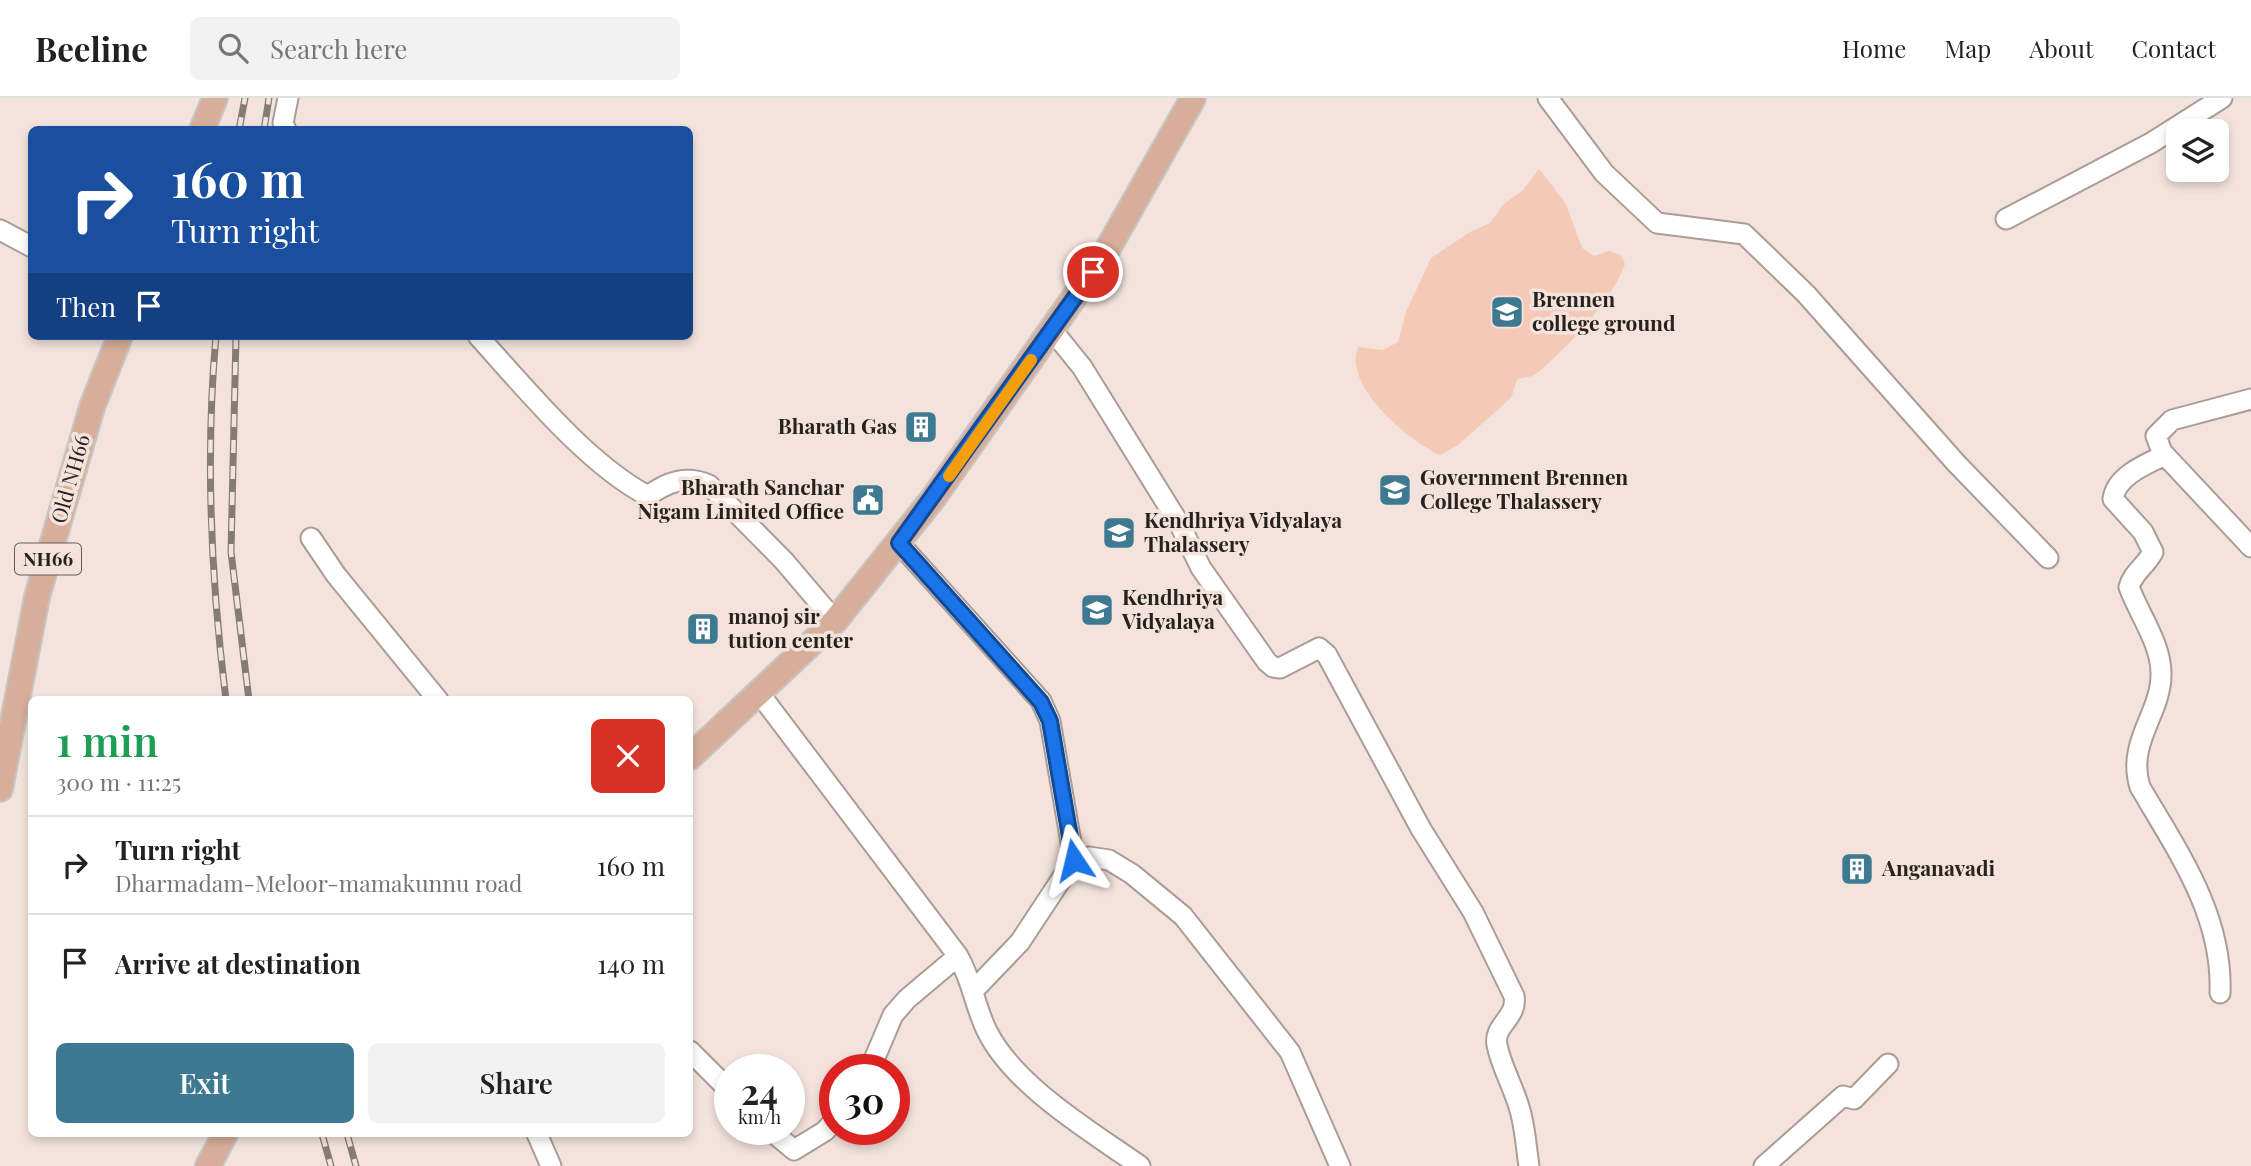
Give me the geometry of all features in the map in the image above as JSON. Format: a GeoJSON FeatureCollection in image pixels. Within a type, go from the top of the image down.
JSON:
{"type":"FeatureCollection","features":[{"type":"Feature","properties":{"kind":"main road"},"geometry":{"type":"LineString","coordinates":[[204,126],[215,98]]}},
{"type":"Feature","properties":{"kind":"main road"},"geometry":{"type":"LineString","coordinates":[[693,754],[835,621],[899,543],[1106,252],[1193,98]]}},
{"type":"Feature","properties":{"kind":"main road","name":"Old NH66"},"geometry":{"type":"LineString","coordinates":[[0,789],[8,708],[92,407],[118,340]]}},
{"type":"Feature","properties":{"kind":"main road"},"geometry":{"type":"LineString","coordinates":[[208,1166],[223,1137]]}},
{"type":"Feature","properties":{"kind":"street"},"geometry":{"type":"LineString","coordinates":[[284,126],[288,98]]}},
{"type":"Feature","properties":{"kind":"street"},"geometry":{"type":"LineString","coordinates":[[1548,98],[1604,173],[1657,223],[1744,234],[1806,294],[1956,463],[2048,558]]}},
{"type":"Feature","properties":{"kind":"street"},"geometry":{"type":"LineString","coordinates":[[2006,219],[2151,143],[2222,98]]}},
{"type":"Feature","properties":{"kind":"street"},"geometry":{"type":"LineString","coordinates":[[0,230],[28,245]]}},
{"type":"Feature","properties":{"kind":"street"},"geometry":{"type":"LineString","coordinates":[[1052,330],[1082,367],[1180,525],[1201,568],[1267,662],[1273,667],[1280,667],[1319,648],[1327,655],[1421,828],[1473,912],[1514,996],[1516,1006],[1509,1020],[1498,1030],[1496,1043],[1520,1109],[1530,1166]]}},
{"type":"Feature","properties":{"kind":"street"},"geometry":{"type":"LineString","coordinates":[[482,340],[621,482],[648,496],[665,484],[682,480],[697,480],[709,485],[784,561],[835,621]]}},
{"type":"Feature","properties":{"kind":"street"},"geometry":{"type":"LineString","coordinates":[[2251,399],[2172,420],[2156,436],[2165,455],[2251,547]]}},
{"type":"Feature","properties":{"kind":"street"},"geometry":{"type":"LineString","coordinates":[[2165,455],[2144,465],[2122,481],[2114,489],[2113,499],[2143,532],[2152,552],[2148,563],[2132,578],[2129,587],[2152,639],[2161,673],[2141,737],[2135,773],[2140,787],[2200,891],[2218,949],[2220,993]]}},
{"type":"Feature","properties":{"kind":"street"},"geometry":{"type":"LineString","coordinates":[[311,538],[336,575],[435,696]]}},
{"type":"Feature","properties":{"kind":"street"},"geometry":{"type":"LineString","coordinates":[[899,543],[1041,702],[1050,721],[1074,860],[1020,942],[973,991]]}},
{"type":"Feature","properties":{"kind":"street"},"geometry":{"type":"LineString","coordinates":[[759,693],[958,956],[968,974],[988,1033],[1013,1067],[1082,1125],[1140,1166]]}},
{"type":"Feature","properties":{"kind":"street"},"geometry":{"type":"LineString","coordinates":[[1074,860],[1089,857],[1109,860],[1132,874],[1183,916],[1290,1052],[1340,1166]]}},
{"type":"Feature","properties":{"kind":"street"},"geometry":{"type":"LineString","coordinates":[[876,1054],[893,1015],[906,999],[958,956]]}},
{"type":"Feature","properties":{"kind":"street"},"geometry":{"type":"LineString","coordinates":[[693,1054],[714,1075]]}},
{"type":"Feature","properties":{"kind":"street"},"geometry":{"type":"LineString","coordinates":[[1764,1166],[1843,1096],[1854,1099],[1888,1064]]}},
{"type":"Feature","properties":{"kind":"street"},"geometry":{"type":"LineString","coordinates":[[538,1137],[551,1166]]}},
{"type":"Feature","properties":{"kind":"shaded area"},"geometry":{"type":"Polygon","coordinates":[[[1539,169],[1565,202],[1582,248],[1594,256],[1609,251],[1621,255],[1625,264],[1610,293],[1574,338],[1536,374],[1517,380],[1511,398],[1458,445],[1440,455],[1396,425],[1369,395],[1360,379],[1356,363],[1358,347],[1383,350],[1398,342],[1406,312],[1431,258],[1470,232],[1490,223],[1504,204],[1523,190],[1539,169]]]}},
{"type":"Feature","properties":{"kind":"railway"},"geometry":{"type":"LineString","coordinates":[[240,126],[245,98]]}},
{"type":"Feature","properties":{"kind":"railway"},"geometry":{"type":"LineString","coordinates":[[265,126],[269,98]]}},
{"type":"Feature","properties":{"kind":"railway"},"geometry":{"type":"LineString","coordinates":[[216,340],[211,427],[211,518],[226,696]]}},
{"type":"Feature","properties":{"kind":"railway"},"geometry":{"type":"LineString","coordinates":[[236,340],[231,552],[249,696]]}},
{"type":"Feature","properties":{"kind":"railway"},"geometry":{"type":"LineString","coordinates":[[323,1137],[331,1166]]}},
{"type":"Feature","properties":{"kind":"railway"},"geometry":{"type":"LineString","coordinates":[[348,1137],[356,1166]]}},
{"type":"Feature","properties":{"kind":"slow traffic"},"geometry":{"type":"LineString","coordinates":[[949,476],[1031,360]]}},
{"type":"Feature","properties":{"kind":"place","name":"Brennen college ground"},"geometry":{"type":"Point","coordinates":[1507,312]}},
{"type":"Feature","properties":{"kind":"place","name":"Bharath Gas"},"geometry":{"type":"Point","coordinates":[921,427]}},
{"type":"Feature","properties":{"kind":"place","name":"Government Brennen College Thalassery"},"geometry":{"type":"Point","coordinates":[1395,490]}},
{"type":"Feature","properties":{"kind":"place","name":"Bharath Sanchar Nigam Limited Office"},"geometry":{"type":"Point","coordinates":[868,500]}},
{"type":"Feature","properties":{"kind":"place","name":"Kendhriya Vidyalaya Thalassery"},"geometry":{"type":"Point","coordinates":[1119,533]}},
{"type":"Feature","properties":{"kind":"place","name":"Kendhriya Vidyalaya"},"geometry":{"type":"Point","coordinates":[1097,610]}},
{"type":"Feature","properties":{"kind":"place","name":"manoj sir tution center"},"geometry":{"type":"Point","coordinates":[703,629]}},
{"type":"Feature","properties":{"kind":"place","name":"Anganavadi"},"geometry":{"type":"Point","coordinates":[1857,869]}},
{"type":"Feature","properties":{"kind":"route"},"geometry":{"type":"LineString","coordinates":[[1074,860],[1050,721],[1041,702],[899,543],[1093,272]]}}]}
